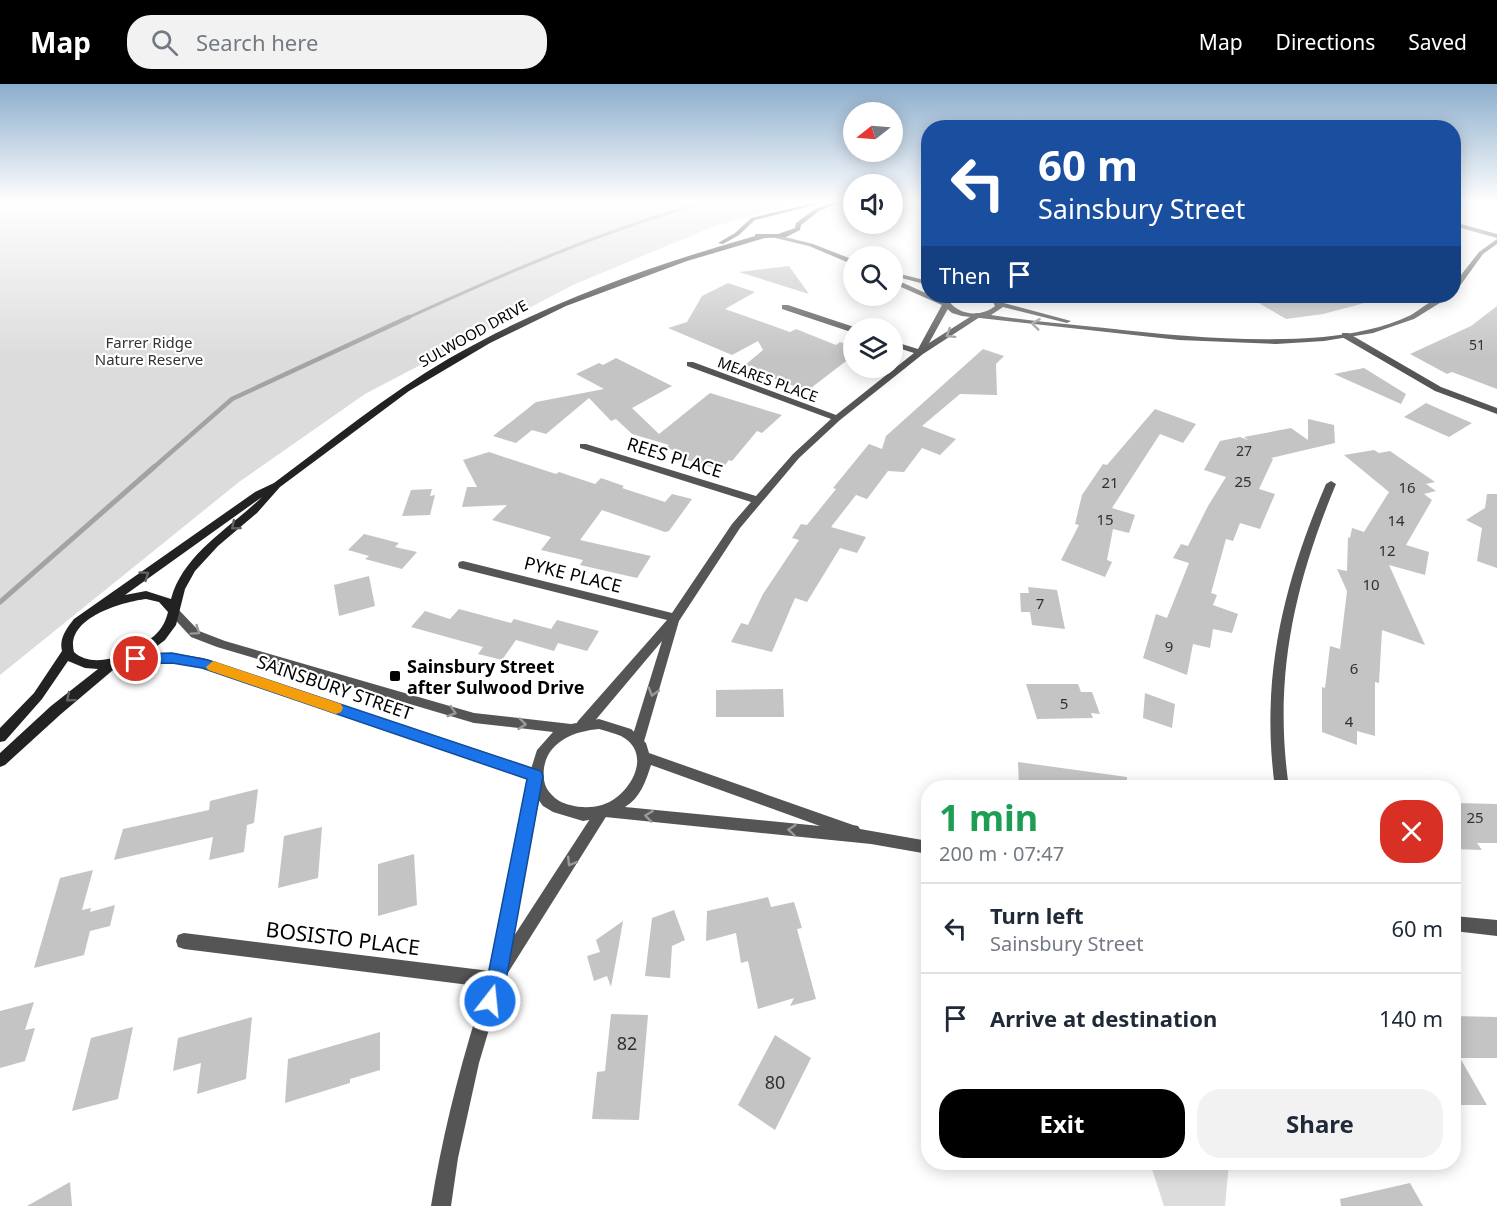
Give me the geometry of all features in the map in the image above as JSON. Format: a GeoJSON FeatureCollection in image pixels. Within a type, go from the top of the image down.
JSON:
{"type":"FeatureCollection","features":[{"type":"Feature","properties":{"kind":"main road","name":"SULWOOD DRIVE"},"geometry":{"type":"LineString","coordinates":[[68,652],[66,644],[69,635],[76,626],[97,609],[259,494],[277,485],[408,389],[478,345],[543,313],[702,253]]}},
{"type":"Feature","properties":{"kind":"main road","name":"SULWOOD DRIVE"},"geometry":{"type":"LineString","coordinates":[[117,661],[154,644],[170,627],[181,585],[199,559],[265,501],[277,485]]}},
{"type":"Feature","properties":{"kind":"main road"},"geometry":{"type":"LineString","coordinates":[[97,609],[122,599],[146,596],[165,599],[174,611]]}},
{"type":"Feature","properties":{"kind":"main road"},"geometry":{"type":"LineString","coordinates":[[0,737],[38,696],[68,652],[72,658],[90,664],[117,661]]}},
{"type":"Feature","properties":{"kind":"main road"},"geometry":{"type":"LineString","coordinates":[[0,761],[56,710],[117,661]]}},
{"type":"Feature","properties":{"kind":"street"},"geometry":{"type":"LineString","coordinates":[[1461,279],[1481,253]]}},
{"type":"Feature","properties":{"kind":"street"},"geometry":{"type":"LineString","coordinates":[[903,276],[921,281]]}},
{"type":"Feature","properties":{"kind":"street"},"geometry":{"type":"LineString","coordinates":[[903,285],[921,293]]}},
{"type":"Feature","properties":{"kind":"street"},"geometry":{"type":"LineString","coordinates":[[942,303],[959,313],[1049,326],[1176,339],[1243,342],[1286,341],[1346,334],[1404,320],[1436,303]]}},
{"type":"Feature","properties":{"kind":"street"},"geometry":{"type":"LineString","coordinates":[[576,727],[675,618],[695,585],[756,500],[796,456],[837,418],[920,352],[980,315],[994,311],[998,304],[1093,329]]}},
{"type":"Feature","properties":{"kind":"street"},"geometry":{"type":"LineString","coordinates":[[920,352],[946,305]]}},
{"type":"Feature","properties":{"kind":"street"},"geometry":{"type":"LineString","coordinates":[[785,307],[843,326]]}},
{"type":"Feature","properties":{"kind":"street"},"geometry":{"type":"LineString","coordinates":[[1346,334],[1438,389],[1497,411]]}},
{"type":"Feature","properties":{"kind":"street"},"geometry":{"type":"LineString","coordinates":[[903,347],[920,352]]}},
{"type":"Feature","properties":{"kind":"street","name":"MEARES PLACE"},"geometry":{"type":"LineString","coordinates":[[690,364],[837,418]]}},
{"type":"Feature","properties":{"kind":"street","name":"REES PLACE"},"geometry":{"type":"LineString","coordinates":[[583,446],[756,500]]}},
{"type":"Feature","properties":{"kind":"street"},"geometry":{"type":"LineString","coordinates":[[1280,780],[1276,761],[1275,719],[1278,675],[1299,567],[1331,484]]}},
{"type":"Feature","properties":{"kind":"street","name":"PYKE PLACE"},"geometry":{"type":"LineString","coordinates":[[463,565],[675,618]]}},
{"type":"Feature","properties":{"kind":"street","name":"SAINSBURY STREET"},"geometry":{"type":"LineString","coordinates":[[174,611],[195,634],[221,644],[474,718],[576,727]]}},
{"type":"Feature","properties":{"kind":"street"},"geometry":{"type":"LineString","coordinates":[[638,741],[675,618]]}},
{"type":"Feature","properties":{"kind":"street","name":"SAINSBURY STREET"},"geometry":{"type":"LineString","coordinates":[[117,661],[172,658],[203,663],[536,778]]}},
{"type":"Feature","properties":{"kind":"street"},"geometry":{"type":"LineString","coordinates":[[441,1206],[448,1158],[469,1071],[496,980],[538,762],[545,749],[556,737],[576,727],[599,724],[614,726],[628,732],[638,741],[645,757],[645,770],[641,782],[632,794],[604,812],[496,980]]}},
{"type":"Feature","properties":{"kind":"street"},"geometry":{"type":"LineString","coordinates":[[645,757],[871,837]]}},
{"type":"Feature","properties":{"kind":"street"},"geometry":{"type":"LineString","coordinates":[[536,778],[541,794],[552,805],[566,812],[584,815],[604,812],[871,837],[921,847]]}},
{"type":"Feature","properties":{"kind":"street"},"geometry":{"type":"LineString","coordinates":[[1461,925],[1497,928]]}},
{"type":"Feature","properties":{"kind":"street","name":"BOSISTO PLACE"},"geometry":{"type":"LineString","coordinates":[[184,940],[496,980]]}},
{"type":"Feature","properties":{"kind":"green space","name":"Farrer Ridge Nature Reserve"},"geometry":{"type":"Polygon","coordinates":[[[0,253],[649,253],[573,285],[365,394],[239,482],[0,675],[0,253]]]}},
{"type":"Feature","properties":{"kind":"green space"},"geometry":{"type":"Polygon","coordinates":[[[1152,1170],[1228,1170],[1225,1206],[1164,1206],[1152,1170]]]}},
{"type":"Feature","properties":{"kind":"building"},"geometry":{"type":"Polygon","coordinates":[[[789,266],[809,294],[739,272],[789,266]]]}},
{"type":"Feature","properties":{"kind":"building"},"geometry":{"type":"Polygon","coordinates":[[[728,283],[755,292],[725,309],[790,332],[796,329],[836,345],[840,342],[843,343],[843,363],[807,391],[757,372],[760,370],[745,365],[763,350],[758,341],[732,355],[668,328],[687,322],[702,296],[728,283]]]}},
{"type":"Feature","properties":{"kind":"building"},"geometry":{"type":"Polygon","coordinates":[[[1259,303],[1364,303],[1323,314],[1286,319],[1259,303]]]}},
{"type":"Feature","properties":{"kind":"building"},"geometry":{"type":"Polygon","coordinates":[[[1497,306],[1497,389],[1452,372],[1447,374],[1410,354],[1471,326],[1497,306]]]}},
{"type":"Feature","properties":{"kind":"building"},"geometry":{"type":"Polygon","coordinates":[[[983,349],[1004,356],[996,364],[997,395],[960,394],[922,426],[956,439],[940,455],[922,448],[904,472],[888,471],[867,499],[856,495],[831,527],[866,537],[857,553],[840,548],[807,602],[795,598],[772,652],[731,642],[741,623],[748,625],[763,594],[799,540],[792,538],[801,524],[807,525],[836,489],[833,488],[869,444],[882,449],[886,436],[983,349]]]}},
{"type":"Feature","properties":{"kind":"building"},"geometry":{"type":"Polygon","coordinates":[[[616,358],[672,386],[632,408],[659,434],[710,393],[782,415],[762,433],[757,431],[732,461],[729,460],[721,470],[683,459],[687,454],[666,448],[669,445],[632,434],[616,419],[611,421],[589,398],[546,434],[532,430],[516,443],[493,436],[536,402],[604,389],[576,374],[616,358]]]}},
{"type":"Feature","properties":{"kind":"building"},"geometry":{"type":"Polygon","coordinates":[[[1364,368],[1406,394],[1401,404],[1334,374],[1364,368]]]}},
{"type":"Feature","properties":{"kind":"building"},"geometry":{"type":"Polygon","coordinates":[[[1426,403],[1472,423],[1449,437],[1404,417],[1426,403]]]}},
{"type":"Feature","properties":{"kind":"building"},"geometry":{"type":"Polygon","coordinates":[[[1155,409],[1196,424],[1183,443],[1160,434],[1112,508],[1135,515],[1129,533],[1113,529],[1107,560],[1112,562],[1105,577],[1061,560],[1079,525],[1075,524],[1082,495],[1103,464],[1107,465],[1155,409]]]}},
{"type":"Feature","properties":{"kind":"building"},"geometry":{"type":"Polygon","coordinates":[[[1308,419],[1334,425],[1335,443],[1271,458],[1273,459],[1259,489],[1275,494],[1260,529],[1240,523],[1233,541],[1226,539],[1211,593],[1217,595],[1213,605],[1238,614],[1232,633],[1213,629],[1210,648],[1193,644],[1187,675],[1143,658],[1156,614],[1167,618],[1189,563],[1173,558],[1181,544],[1188,546],[1226,477],[1204,470],[1220,441],[1240,437],[1248,440],[1244,437],[1291,428],[1308,440],[1308,419]]]}},
{"type":"Feature","properties":{"kind":"building"},"geometry":{"type":"Polygon","coordinates":[[[1374,450],[1379,453],[1390,451],[1435,482],[1426,484],[1436,491],[1424,494],[1432,500],[1406,545],[1429,552],[1425,575],[1389,565],[1425,645],[1382,630],[1379,683],[1375,682],[1375,736],[1357,731],[1357,745],[1322,732],[1322,687],[1325,688],[1330,646],[1340,649],[1347,591],[1337,569],[1347,571],[1348,537],[1350,538],[1352,528],[1364,532],[1389,492],[1344,455],[1374,450]]]}},
{"type":"Feature","properties":{"kind":"building"},"geometry":{"type":"Polygon","coordinates":[[[489,452],[595,484],[601,478],[624,486],[622,488],[665,502],[672,494],[692,499],[669,531],[665,532],[602,510],[580,540],[651,556],[637,578],[580,565],[583,560],[541,550],[551,537],[492,520],[507,505],[462,507],[467,487],[477,487],[463,460],[489,452]]]}},
{"type":"Feature","properties":{"kind":"building"},"geometry":{"type":"Polygon","coordinates":[[[432,489],[430,496],[435,495],[430,515],[402,516],[411,490],[432,489]]]}},
{"type":"Feature","properties":{"kind":"building"},"geometry":{"type":"Polygon","coordinates":[[[1487,494],[1497,494],[1497,568],[1477,561],[1482,528],[1466,520],[1485,508],[1487,494]]]}},
{"type":"Feature","properties":{"kind":"building"},"geometry":{"type":"Polygon","coordinates":[[[364,534],[399,543],[395,547],[417,552],[402,569],[365,559],[369,556],[348,550],[364,534]]]}},
{"type":"Feature","properties":{"kind":"building"},"geometry":{"type":"Polygon","coordinates":[[[369,576],[375,606],[339,616],[334,585],[369,576]]]}},
{"type":"Feature","properties":{"kind":"building"},"geometry":{"type":"Polygon","coordinates":[[[1028,587],[1057,590],[1065,629],[1032,625],[1030,612],[1021,612],[1020,593],[1029,593],[1028,587]]]}},
{"type":"Feature","properties":{"kind":"building"},"geometry":{"type":"Polygon","coordinates":[[[459,609],[511,623],[514,619],[551,629],[557,620],[599,631],[587,651],[558,643],[554,651],[516,640],[502,660],[478,654],[483,647],[411,627],[425,611],[450,619],[459,609]]]}},
{"type":"Feature","properties":{"kind":"building"},"geometry":{"type":"Polygon","coordinates":[[[1026,684],[1078,684],[1081,692],[1092,692],[1100,714],[1091,713],[1093,718],[1037,719],[1026,684]]]}},
{"type":"Feature","properties":{"kind":"building"},"geometry":{"type":"Polygon","coordinates":[[[783,689],[784,717],[716,717],[716,690],[783,689]]]}},
{"type":"Feature","properties":{"kind":"building"},"geometry":{"type":"Polygon","coordinates":[[[1145,693],[1175,704],[1172,728],[1143,718],[1145,693]]]}},
{"type":"Feature","properties":{"kind":"building"},"geometry":{"type":"Polygon","coordinates":[[[1018,762],[1127,777],[1127,780],[1019,780],[1018,762]]]}},
{"type":"Feature","properties":{"kind":"building"},"geometry":{"type":"Polygon","coordinates":[[[258,789],[254,823],[247,825],[244,852],[209,860],[213,837],[114,860],[123,829],[209,810],[210,801],[258,789]]]}},
{"type":"Feature","properties":{"kind":"building"},"geometry":{"type":"Polygon","coordinates":[[[1461,803],[1497,804],[1497,843],[1477,843],[1482,850],[1461,849],[1461,803]]]}},
{"type":"Feature","properties":{"kind":"building"},"geometry":{"type":"Polygon","coordinates":[[[322,827],[318,878],[278,888],[284,836],[322,827]]]}},
{"type":"Feature","properties":{"kind":"building"},"geometry":{"type":"Polygon","coordinates":[[[414,854],[417,905],[378,916],[378,864],[414,854]]]}},
{"type":"Feature","properties":{"kind":"building"},"geometry":{"type":"Polygon","coordinates":[[[93,870],[82,910],[91,908],[90,912],[115,905],[110,926],[90,931],[84,955],[34,968],[60,878],[93,870]]]}},
{"type":"Feature","properties":{"kind":"building"},"geometry":{"type":"Polygon","coordinates":[[[768,897],[771,907],[794,902],[802,928],[797,929],[816,999],[790,1006],[794,998],[758,1009],[748,961],[741,963],[736,933],[706,941],[707,911],[768,897]]]}},
{"type":"Feature","properties":{"kind":"building"},"geometry":{"type":"Polygon","coordinates":[[[674,910],[685,940],[672,946],[670,978],[645,976],[652,918],[674,910]]]}},
{"type":"Feature","properties":{"kind":"building"},"geometry":{"type":"Polygon","coordinates":[[[623,921],[611,987],[607,976],[594,981],[587,956],[600,952],[596,940],[623,921]]]}},
{"type":"Feature","properties":{"kind":"building"},"geometry":{"type":"Polygon","coordinates":[[[34,1002],[25,1030],[35,1028],[25,1061],[0,1068],[0,1011],[34,1002]]]}},
{"type":"Feature","properties":{"kind":"building"},"geometry":{"type":"Polygon","coordinates":[[[611,1014],[648,1015],[639,1120],[592,1119],[597,1072],[605,1071],[611,1014]]]}},
{"type":"Feature","properties":{"kind":"building"},"geometry":{"type":"Polygon","coordinates":[[[1461,1016],[1497,1017],[1497,1058],[1461,1058],[1461,1016]]]}},
{"type":"Feature","properties":{"kind":"building"},"geometry":{"type":"Polygon","coordinates":[[[252,1017],[246,1079],[197,1094],[201,1063],[173,1071],[178,1038],[252,1017]]]}},
{"type":"Feature","properties":{"kind":"building"},"geometry":{"type":"Polygon","coordinates":[[[133,1027],[118,1099],[72,1111],[91,1038],[133,1027]]]}},
{"type":"Feature","properties":{"kind":"building"},"geometry":{"type":"Polygon","coordinates":[[[380,1032],[380,1070],[350,1079],[350,1083],[285,1103],[288,1059],[380,1032]]]}},
{"type":"Feature","properties":{"kind":"building"},"geometry":{"type":"Polygon","coordinates":[[[775,1035],[811,1058],[775,1130],[738,1105],[775,1035]]]}},
{"type":"Feature","properties":{"kind":"building"},"geometry":{"type":"Polygon","coordinates":[[[1461,1060],[1487,1105],[1461,1105],[1461,1060]]]}},
{"type":"Feature","properties":{"kind":"building"},"geometry":{"type":"Polygon","coordinates":[[[70,1182],[72,1206],[27,1206],[70,1182]]]}},
{"type":"Feature","properties":{"kind":"building"},"geometry":{"type":"Polygon","coordinates":[[[1410,1183],[1423,1206],[1341,1206],[1340,1199],[1410,1183]]]}},
{"type":"Feature","properties":{"kind":"waterway"},"geometry":{"type":"LineString","coordinates":[[405,319],[556,253]]}},
{"type":"Feature","properties":{"kind":"waterway"},"geometry":{"type":"LineString","coordinates":[[153,468],[232,399],[409,317]]}},
{"type":"Feature","properties":{"kind":"waterway"},"geometry":{"type":"LineString","coordinates":[[0,602],[154,467]]}},
{"type":"Feature","properties":{"kind":"slow traffic"},"geometry":{"type":"LineString","coordinates":[[213,667],[336,708]]}},
{"type":"Feature","properties":{"kind":"place","name":"Sainsbury Street after Sulwood Drive"},"geometry":{"type":"Point","coordinates":[395,676]}},
{"type":"Feature","properties":{"kind":"route"},"geometry":{"type":"LineString","coordinates":[[136,659],[172,658],[203,663],[535,776],[490,1001]]}}]}
